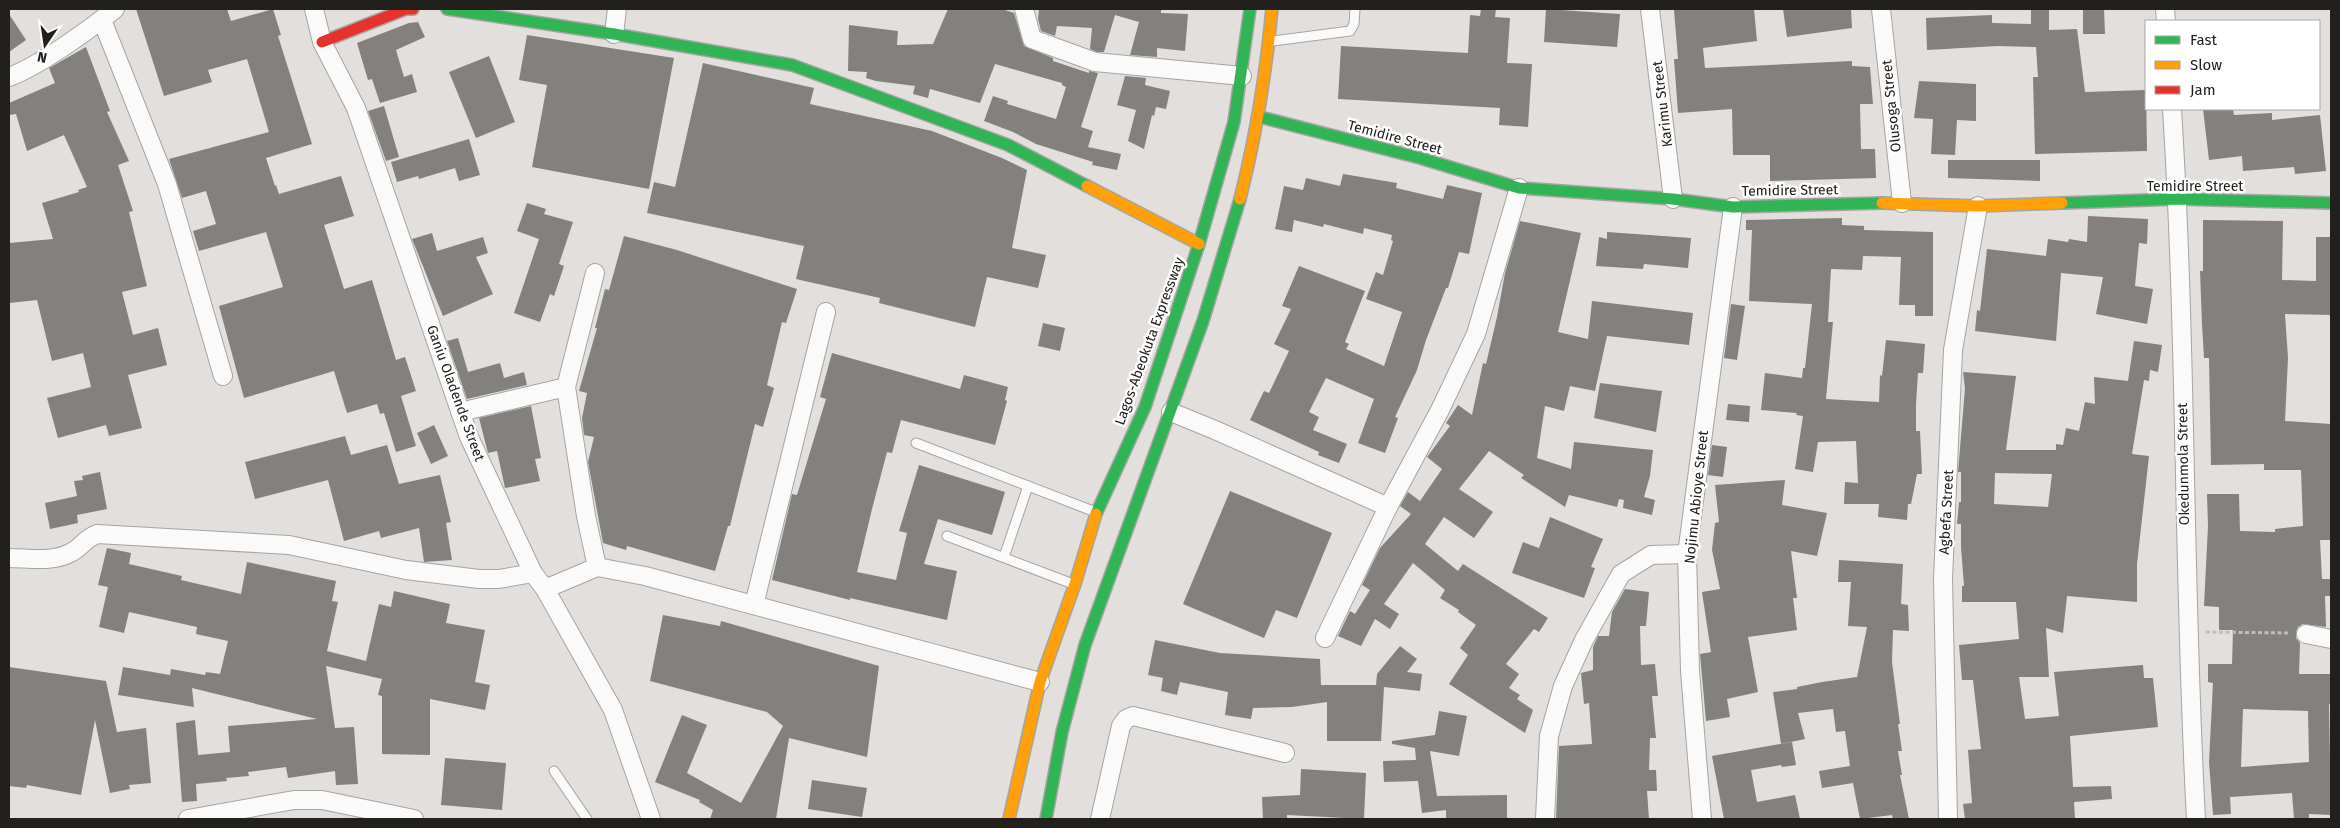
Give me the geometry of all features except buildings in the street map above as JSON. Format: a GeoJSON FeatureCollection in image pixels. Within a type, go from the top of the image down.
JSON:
{"type":"FeatureCollection","features":[{"type":"Feature","properties":{"kind":"main road"},"geometry":{"type":"LineString","coordinates":[[322,42],[398,12],[413,9]]}},
{"type":"Feature","properties":{"kind":"main road"},"geometry":{"type":"LineString","coordinates":[[447,9],[614,34],[792,65],[1008,145],[1200,244]]}},
{"type":"Feature","properties":{"kind":"main road","name":"Lagos-Abeokuta Expressway"},"geometry":{"type":"LineString","coordinates":[[1009,819],[1023,750],[1040,682],[1075,584],[1096,513],[1145,407],[1200,244],[1234,122],[1250,9]]}},
{"type":"Feature","properties":{"kind":"main road"},"geometry":{"type":"LineString","coordinates":[[1046,819],[1055,758],[1069,698],[1085,645],[1215,289],[1260,117],[1270,41],[1272,9]]}},
{"type":"Feature","properties":{"kind":"main road","name":"Temidire Street"},"geometry":{"type":"LineString","coordinates":[[1260,117],[1420,158],[1519,188],[1673,199],[1733,207],[1902,203],[1978,206],[2178,199],[2331,202]]}},
{"type":"Feature","properties":{"kind":"street","name":"Ganiu Oladende Street"},"geometry":{"type":"LineString","coordinates":[[314,9],[322,42],[356,108],[469,437],[533,573],[545,590],[613,710],[651,819]]}},
{"type":"Feature","properties":{"kind":"street"},"geometry":{"type":"LineString","coordinates":[[614,34],[617,9]]}},
{"type":"Feature","properties":{"kind":"street"},"geometry":{"type":"LineString","coordinates":[[1024,9],[1032,39],[1095,62],[1242,76]]}},
{"type":"Feature","properties":{"kind":"street","name":"Karimu Street"},"geometry":{"type":"LineString","coordinates":[[1650,9],[1673,199]]}},
{"type":"Feature","properties":{"kind":"street","name":"Olusoga Street"},"geometry":{"type":"LineString","coordinates":[[1881,9],[1902,203]]}},
{"type":"Feature","properties":{"kind":"street"},"geometry":{"type":"LineString","coordinates":[[9,77],[24,72],[108,14],[167,184],[223,376]]}},
{"type":"Feature","properties":{"kind":"street","name":"Okedunmola Street"},"geometry":{"type":"LineString","coordinates":[[2172,110],[2178,199],[2187,632],[2196,819]]}},
{"type":"Feature","properties":{"kind":"street"},"geometry":{"type":"LineString","coordinates":[[1325,638],[1388,507],[1440,410],[1476,334],[1519,188]]}},
{"type":"Feature","properties":{"kind":"street","name":"Agbefa Street"},"geometry":{"type":"LineString","coordinates":[[1948,819],[1943,579],[1953,360],[1978,206]]}},
{"type":"Feature","properties":{"kind":"street","name":"Nojimu Abioye Street"},"geometry":{"type":"LineString","coordinates":[[1702,819],[1690,671],[1687,554],[1733,207]]}},
{"type":"Feature","properties":{"kind":"street"},"geometry":{"type":"LineString","coordinates":[[595,273],[566,387],[586,516],[598,567]]}},
{"type":"Feature","properties":{"kind":"street"},"geometry":{"type":"LineString","coordinates":[[754,605],[826,312]]}},
{"type":"Feature","properties":{"kind":"street"},"geometry":{"type":"LineString","coordinates":[[460,412],[566,387]]}},
{"type":"Feature","properties":{"kind":"street"},"geometry":{"type":"LineString","coordinates":[[1171,412],[1388,507]]}},
{"type":"Feature","properties":{"kind":"street"},"geometry":{"type":"LineString","coordinates":[[9,558],[46,559],[63,557],[74,551],[85,539],[97,534],[289,545],[406,570],[479,579],[499,579],[533,573]]}},
{"type":"Feature","properties":{"kind":"street"},"geometry":{"type":"LineString","coordinates":[[1545,819],[1549,736],[1563,686],[1584,640],[1621,574],[1650,555],[1687,554]]}},
{"type":"Feature","properties":{"kind":"street"},"geometry":{"type":"LineString","coordinates":[[545,590],[598,567],[645,576],[1040,682]]}},
{"type":"Feature","properties":{"kind":"street"},"geometry":{"type":"LineString","coordinates":[[2306,634],[2331,639]]}},
{"type":"Feature","properties":{"kind":"street"},"geometry":{"type":"LineString","coordinates":[[1100,819],[1121,726],[1126,718],[1133,716],[1285,754]]}},
{"type":"Feature","properties":{"kind":"street"},"geometry":{"type":"LineString","coordinates":[[188,819],[294,800],[322,800],[414,819]]}},
{"type":"Feature","properties":{"kind":"lane"},"geometry":{"type":"LineString","coordinates":[[1270,41],[1350,30],[1354,24],[1355,9]]}},
{"type":"Feature","properties":{"kind":"lane"},"geometry":{"type":"LineString","coordinates":[[916,443],[1096,513]]}},
{"type":"Feature","properties":{"kind":"lane"},"geometry":{"type":"LineString","coordinates":[[1004,557],[1028,486]]}},
{"type":"Feature","properties":{"kind":"lane"},"geometry":{"type":"LineString","coordinates":[[947,536],[1075,584]]}},
{"type":"Feature","properties":{"kind":"lane"},"geometry":{"type":"LineString","coordinates":[[554,771],[587,819]]}},
{"type":"Feature","properties":{"kind":"path"},"geometry":{"type":"LineString","coordinates":[[2187,632],[2306,634]]}},
{"type":"Feature","properties":{"kind":"traffic: fast"},"geometry":{"type":"LineString","coordinates":[[447,9],[614,34],[792,65],[1008,145],[1087,186]]}},
{"type":"Feature","properties":{"kind":"traffic: fast"},"geometry":{"type":"LineString","coordinates":[[1096,514],[1145,407],[1199,244],[1234,122],[1250,9]]}},
{"type":"Feature","properties":{"kind":"traffic: fast"},"geometry":{"type":"LineString","coordinates":[[1260,117],[1420,158],[1519,188],[1673,199],[1733,207],[1882,203]]}},
{"type":"Feature","properties":{"kind":"traffic: fast"},"geometry":{"type":"LineString","coordinates":[[1046,819],[1062,732],[1085,645],[1203,321],[1240,199]]}},
{"type":"Feature","properties":{"kind":"traffic: fast"},"geometry":{"type":"LineString","coordinates":[[2062,203],[2178,199],[2331,203]]}},
{"type":"Feature","properties":{"kind":"traffic: slow"},"geometry":{"type":"LineString","coordinates":[[1240,199],[1260,105],[1272,9]]}},
{"type":"Feature","properties":{"kind":"traffic: slow"},"geometry":{"type":"LineString","coordinates":[[1087,186],[1199,244]]}},
{"type":"Feature","properties":{"kind":"traffic: slow"},"geometry":{"type":"LineString","coordinates":[[1882,203],[1978,206],[2062,203]]}},
{"type":"Feature","properties":{"kind":"traffic: slow"},"geometry":{"type":"LineString","coordinates":[[1009,819],[1040,682],[1075,584],[1096,514]]}},
{"type":"Feature","properties":{"kind":"traffic: jam"},"geometry":{"type":"LineString","coordinates":[[322,42],[406,9],[413,9]]}}]}
